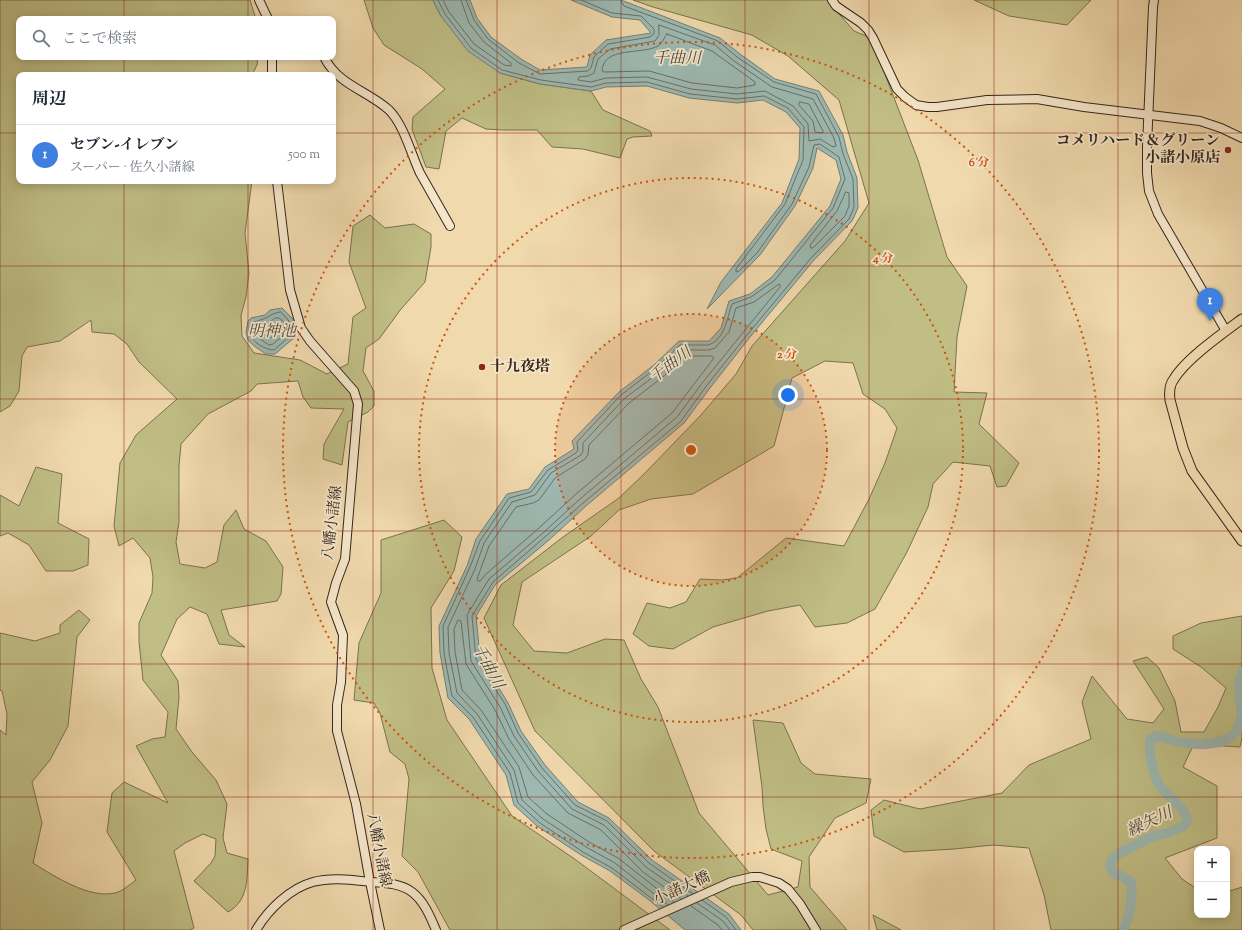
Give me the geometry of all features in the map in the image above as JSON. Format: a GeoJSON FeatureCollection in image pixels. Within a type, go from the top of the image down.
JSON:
{"type":"FeatureCollection","features":[{"type":"Feature","properties":{"kind":"main road"},"geometry":{"type":"LineString","coordinates":[[1242,319],[1188,362],[1174,378],[1169,392],[1183,448],[1192,471],[1242,542]]}},
{"type":"Feature","properties":{"kind":"street"},"geometry":{"type":"LineString","coordinates":[[259,0],[267,16]]}},
{"type":"Feature","properties":{"kind":"street"},"geometry":{"type":"LineString","coordinates":[[832,0],[836,6],[861,23],[868,30],[897,89],[916,105],[937,107],[987,100],[1037,99],[1149,116],[1208,123],[1242,138]]}},
{"type":"Feature","properties":{"kind":"street"},"geometry":{"type":"LineString","coordinates":[[1154,0],[1152,14],[1147,174],[1149,192],[1153,203],[1226,331]]}},
{"type":"Feature","properties":{"kind":"street"},"geometry":{"type":"LineString","coordinates":[[272,60],[272,72]]}},
{"type":"Feature","properties":{"kind":"street"},"geometry":{"type":"LineString","coordinates":[[325,60],[328,66],[334,72]]}},
{"type":"Feature","properties":{"kind":"street"},"geometry":{"type":"LineString","coordinates":[[336,74],[381,104],[393,116],[398,123],[420,172],[450,226]]}},
{"type":"Feature","properties":{"kind":"street","name":"八幡小諸線"},"geometry":{"type":"LineString","coordinates":[[276,184],[290,290],[301,328],[310,341],[354,391],[358,404],[345,559],[331,602],[343,635],[341,682],[337,705],[337,730],[356,804],[380,930]]}},
{"type":"Feature","properties":{"kind":"street","name":"小諸大橋"},"geometry":{"type":"LineString","coordinates":[[624,930],[731,882],[752,877],[768,879],[788,889],[800,904],[816,930]]}},
{"type":"Feature","properties":{"kind":"street"},"geometry":{"type":"LineString","coordinates":[[256,930],[261,921],[287,896],[307,884],[333,879],[393,884],[412,891],[420,899],[428,911],[436,930]]}},
{"type":"Feature","properties":{"kind":"shaded area"},"geometry":{"type":"Polygon","coordinates":[[[0,0],[250,0],[255,16],[16,16],[16,60],[258,60],[254,72],[16,72],[16,184],[252,184],[245,233],[249,273],[246,297],[241,315],[242,336],[254,353],[300,360],[327,374],[348,364],[353,317],[366,308],[349,262],[353,226],[370,215],[385,228],[414,224],[431,234],[431,247],[425,282],[401,309],[379,339],[366,348],[363,371],[374,391],[374,406],[368,412],[348,422],[342,465],[323,459],[324,444],[344,409],[311,408],[303,397],[298,381],[257,384],[251,391],[208,414],[181,444],[179,466],[179,522],[176,542],[180,564],[205,568],[217,562],[224,525],[236,510],[244,529],[266,541],[283,567],[281,594],[277,601],[221,610],[229,635],[245,647],[219,644],[207,614],[190,607],[177,619],[161,655],[178,681],[179,697],[176,729],[192,752],[216,780],[227,804],[223,838],[227,853],[248,859],[247,882],[243,896],[235,907],[228,912],[194,881],[211,863],[215,856],[216,839],[203,834],[185,843],[174,851],[194,928],[190,930],[0,930],[0,730],[6,735],[7,714],[2,691],[0,690],[0,633],[35,641],[60,633],[60,625],[79,610],[90,620],[77,637],[68,726],[50,760],[32,782],[42,823],[33,863],[61,880],[83,890],[105,894],[120,891],[136,880],[107,832],[112,793],[124,782],[168,803],[136,746],[152,739],[165,737],[168,712],[143,680],[139,642],[139,623],[152,593],[153,577],[150,558],[133,538],[119,546],[114,526],[120,463],[136,435],[177,399],[139,362],[127,344],[114,334],[92,332],[91,320],[60,341],[27,347],[22,356],[19,391],[10,406],[0,412],[0,0]]]}},
{"type":"Feature","properties":{"kind":"shaded area"},"geometry":{"type":"Polygon","coordinates":[[[364,0],[433,0],[441,16],[500,73],[540,84],[591,91],[603,110],[650,131],[652,136],[633,137],[627,139],[620,158],[583,149],[552,147],[537,130],[486,129],[462,118],[446,131],[439,169],[426,167],[412,129],[413,117],[445,89],[422,69],[384,45],[373,28],[364,0]]]}},
{"type":"Feature","properties":{"kind":"shaded area"},"geometry":{"type":"Polygon","coordinates":[[[633,0],[828,0],[854,31],[871,38],[918,160],[947,257],[967,286],[957,337],[954,392],[987,393],[979,424],[1019,463],[1006,486],[997,487],[990,466],[953,462],[933,484],[928,507],[907,552],[875,609],[847,623],[815,627],[800,605],[768,611],[713,627],[673,649],[649,646],[633,634],[647,603],[670,608],[686,602],[700,579],[722,580],[737,578],[786,538],[844,546],[869,499],[885,463],[897,428],[885,409],[863,394],[853,363],[825,361],[792,378],[774,446],[693,494],[651,499],[619,510],[591,536],[522,582],[513,625],[534,651],[567,653],[605,639],[624,640],[641,679],[658,707],[699,813],[768,895],[798,887],[802,861],[771,849],[766,829],[753,720],[783,723],[801,763],[815,774],[871,779],[866,803],[835,818],[809,857],[810,887],[847,930],[753,930],[741,915],[654,851],[535,731],[484,618],[501,585],[563,537],[619,498],[701,415],[736,374],[752,346],[845,241],[869,203],[839,100],[788,56],[752,35],[633,0]]]}},
{"type":"Feature","properties":{"kind":"shaded area"},"geometry":{"type":"Polygon","coordinates":[[[974,0],[1091,0],[1067,25],[1009,16],[974,0]]]}},
{"type":"Feature","properties":{"kind":"shaded area"},"geometry":{"type":"Polygon","coordinates":[[[36,467],[62,474],[58,523],[89,539],[88,565],[73,571],[46,571],[29,545],[8,533],[0,536],[0,495],[19,506],[36,467]]]}},
{"type":"Feature","properties":{"kind":"shaded area"},"geometry":{"type":"Polygon","coordinates":[[[444,520],[462,537],[454,571],[431,608],[432,668],[447,720],[512,816],[576,860],[670,930],[450,930],[418,872],[402,856],[409,779],[405,764],[390,752],[380,713],[374,703],[354,700],[359,643],[381,593],[381,540],[444,520]]]}},
{"type":"Feature","properties":{"kind":"shaded area"},"geometry":{"type":"Polygon","coordinates":[[[1242,616],[1242,737],[1240,747],[1194,744],[1183,767],[1217,786],[1217,838],[1165,858],[1182,879],[1194,887],[1194,918],[1230,918],[1230,891],[1242,887],[1242,930],[1051,930],[1044,895],[1029,848],[993,845],[904,852],[874,836],[871,810],[884,800],[920,809],[1002,793],[1029,765],[1091,739],[1082,702],[1092,676],[1127,719],[1153,723],[1164,709],[1133,661],[1147,657],[1159,668],[1175,701],[1181,732],[1204,732],[1218,707],[1226,688],[1201,667],[1173,649],[1173,636],[1201,623],[1242,616]]]}},
{"type":"Feature","properties":{"kind":"shaded area"},"geometry":{"type":"Polygon","coordinates":[[[873,915],[901,930],[877,930],[873,915]]]}},
{"type":"Feature","properties":{"kind":"water","name":"千曲川"},"geometry":{"type":"Polygon","coordinates":[[[433,0],[470,0],[477,18],[491,37],[521,59],[540,70],[587,67],[590,55],[606,40],[651,33],[640,20],[612,17],[571,0],[621,0],[720,38],[775,79],[819,91],[843,135],[847,152],[857,178],[858,208],[852,221],[814,260],[750,337],[684,423],[495,585],[476,616],[480,657],[508,703],[521,731],[545,765],[578,802],[609,818],[652,860],[729,914],[741,930],[685,930],[649,900],[610,871],[581,855],[537,826],[514,805],[506,775],[469,719],[448,698],[440,653],[439,626],[467,566],[476,539],[507,494],[529,489],[545,467],[574,449],[572,441],[619,392],[654,365],[679,341],[709,341],[721,328],[729,301],[750,294],[772,277],[830,206],[841,179],[836,160],[817,148],[813,168],[795,206],[760,255],[707,309],[721,282],[782,203],[799,159],[800,128],[786,112],[763,100],[737,103],[689,98],[647,86],[606,87],[591,91],[540,84],[500,73],[468,51],[441,16],[433,0]]]}},
{"type":"Feature","properties":{"kind":"water","name":"明神池"},"geometry":{"type":"Polygon","coordinates":[[[282,308],[293,319],[292,330],[295,337],[275,354],[266,354],[248,340],[246,332],[248,321],[251,318],[265,315],[270,310],[282,308]]]}},
{"type":"Feature","properties":{"kind":"waterway","name":"繰矢川"},"geometry":{"type":"LineString","coordinates":[[1123,930],[1131,907],[1131,882],[1113,873],[1110,866],[1112,860],[1118,854],[1153,836],[1168,833],[1184,826],[1187,820],[1184,811],[1158,783],[1151,762],[1150,740],[1156,736],[1191,744],[1205,744],[1219,742],[1231,737],[1239,726],[1241,714],[1239,684],[1242,673]]}},
{"type":"Feature","properties":{"kind":"place","name":"コメリハード＆グリーン 小諸小原店"},"geometry":{"type":"Point","coordinates":[1228,150]}},
{"type":"Feature","properties":{"kind":"place","name":"セブン-イレブン"},"geometry":{"type":"Point","coordinates":[1210,321]}},
{"type":"Feature","properties":{"kind":"place","name":"十九夜塔"},"geometry":{"type":"Point","coordinates":[482,367]}}]}
